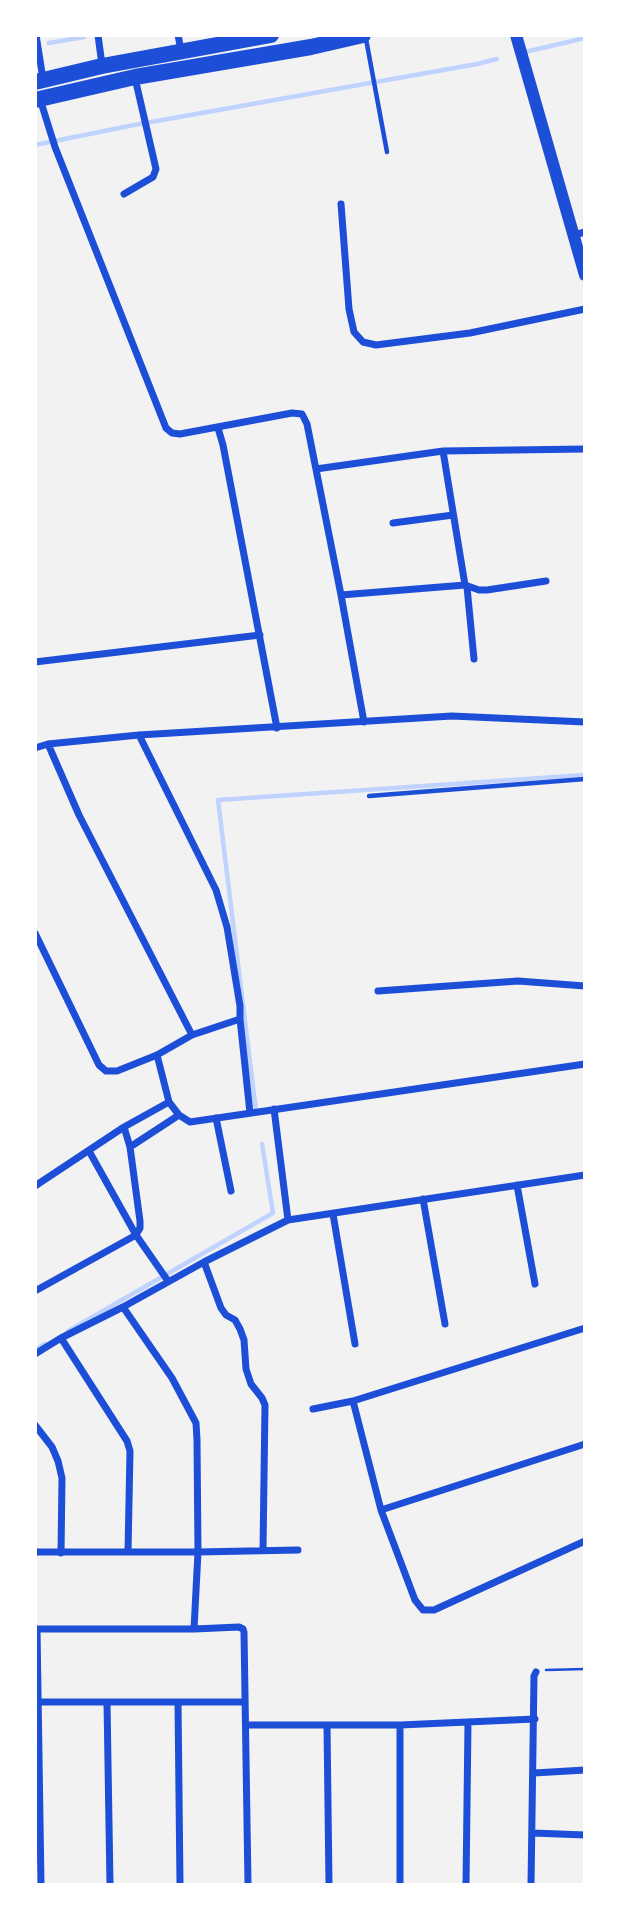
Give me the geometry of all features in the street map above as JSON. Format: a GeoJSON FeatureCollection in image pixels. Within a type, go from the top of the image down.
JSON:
{"type":"FeatureCollection","features":[{"type":"Feature","properties":{"kind":"main road"},"geometry":{"type":"LineString","coordinates":[[39,81],[180,43],[271,35]]}},
{"type":"Feature","properties":{"kind":"main road"},"geometry":{"type":"LineString","coordinates":[[37,99],[135,77],[312,47],[364,35]]}},
{"type":"Feature","properties":{"kind":"street"},"geometry":{"type":"LineString","coordinates":[[36,35],[39,81]]}},
{"type":"Feature","properties":{"kind":"street"},"geometry":{"type":"LineString","coordinates":[[98,35],[102,66]]}},
{"type":"Feature","properties":{"kind":"street"},"geometry":{"type":"LineString","coordinates":[[517,38],[579,233],[585,275]]}},
{"type":"Feature","properties":{"kind":"street"},"geometry":{"type":"LineString","coordinates":[[124,194],[153,177],[156,169],[135,77]]}},
{"type":"Feature","properties":{"kind":"street"},"geometry":{"type":"LineString","coordinates":[[37,99],[166,428],[172,433],[180,434],[292,413],[302,414],[307,424],[364,722]]}},
{"type":"Feature","properties":{"kind":"street"},"geometry":{"type":"LineString","coordinates":[[341,204],[349,309],[355,332],[363,342],[376,345],[470,333],[585,309]]}},
{"type":"Feature","properties":{"kind":"street"},"geometry":{"type":"LineString","coordinates":[[218,428],[277,728]]}},
{"type":"Feature","properties":{"kind":"street"},"geometry":{"type":"LineString","coordinates":[[316,469],[443,451],[585,449]]}},
{"type":"Feature","properties":{"kind":"street"},"geometry":{"type":"LineString","coordinates":[[443,451],[466,586],[474,659]]}},
{"type":"Feature","properties":{"kind":"street"},"geometry":{"type":"LineString","coordinates":[[393,523],[453,515]]}},
{"type":"Feature","properties":{"kind":"street"},"geometry":{"type":"LineString","coordinates":[[341,595],[466,586],[488,590],[546,581]]}},
{"type":"Feature","properties":{"kind":"street"},"geometry":{"type":"LineString","coordinates":[[35,663],[260,635]]}},
{"type":"Feature","properties":{"kind":"street"},"geometry":{"type":"LineString","coordinates":[[35,748],[48,744],[139,735],[452,716],[585,723]]}},
{"type":"Feature","properties":{"kind":"street"},"geometry":{"type":"LineString","coordinates":[[139,735],[216,890],[227,926],[240,1006],[250,1113]]}},
{"type":"Feature","properties":{"kind":"street"},"geometry":{"type":"LineString","coordinates":[[48,744],[79,815],[192,1035]]}},
{"type":"Feature","properties":{"kind":"street"},"geometry":{"type":"LineString","coordinates":[[35,933],[99,1065],[106,1071],[117,1071],[157,1055],[192,1035],[240,1018]]}},
{"type":"Feature","properties":{"kind":"street"},"geometry":{"type":"LineString","coordinates":[[378,991],[518,981],[585,986]]}},
{"type":"Feature","properties":{"kind":"street"},"geometry":{"type":"LineString","coordinates":[[157,1055],[169,1102],[179,1115],[190,1122],[585,1064]]}},
{"type":"Feature","properties":{"kind":"street"},"geometry":{"type":"LineString","coordinates":[[35,1186],[124,1127],[169,1102]]}},
{"type":"Feature","properties":{"kind":"street"},"geometry":{"type":"LineString","coordinates":[[274,1110],[288,1220]]}},
{"type":"Feature","properties":{"kind":"street"},"geometry":{"type":"LineString","coordinates":[[130,1147],[179,1115]]}},
{"type":"Feature","properties":{"kind":"street"},"geometry":{"type":"LineString","coordinates":[[216,1118],[231,1191]]}},
{"type":"Feature","properties":{"kind":"street"},"geometry":{"type":"LineString","coordinates":[[35,1291],[136,1235],[140,1228],[130,1147],[124,1127]]}},
{"type":"Feature","properties":{"kind":"street"},"geometry":{"type":"LineString","coordinates":[[89,1151],[136,1235],[165,1277]]}},
{"type":"Feature","properties":{"kind":"street"},"geometry":{"type":"LineString","coordinates":[[35,1354],[123,1307],[165,1277],[204,1262],[288,1220],[585,1175]]}},
{"type":"Feature","properties":{"kind":"street"},"geometry":{"type":"LineString","coordinates":[[517,1185],[535,1284]]}},
{"type":"Feature","properties":{"kind":"street"},"geometry":{"type":"LineString","coordinates":[[423,1199],[445,1324]]}},
{"type":"Feature","properties":{"kind":"street"},"geometry":{"type":"LineString","coordinates":[[333,1214],[355,1344]]}},
{"type":"Feature","properties":{"kind":"street"},"geometry":{"type":"LineString","coordinates":[[204,1262],[220,1308],[240,1329],[244,1340],[246,1369],[251,1384],[265,1405],[263,1550]]}},
{"type":"Feature","properties":{"kind":"street"},"geometry":{"type":"LineString","coordinates":[[123,1307],[172,1378],[196,1423],[198,1552],[194,1629]]}},
{"type":"Feature","properties":{"kind":"street"},"geometry":{"type":"LineString","coordinates":[[313,1409],[354,1401],[584,1332]]}},
{"type":"Feature","properties":{"kind":"street"},"geometry":{"type":"LineString","coordinates":[[61,1338],[127,1441],[130,1451],[128,1552]]}},
{"type":"Feature","properties":{"kind":"street"},"geometry":{"type":"LineString","coordinates":[[354,1401],[381,1510],[415,1600],[423,1610],[434,1610],[585,1541]]}},
{"type":"Feature","properties":{"kind":"street"},"geometry":{"type":"LineString","coordinates":[[35,1425],[52,1447],[62,1478],[61,1553]]}},
{"type":"Feature","properties":{"kind":"street"},"geometry":{"type":"LineString","coordinates":[[381,1510],[585,1444]]}},
{"type":"Feature","properties":{"kind":"street"},"geometry":{"type":"LineString","coordinates":[[35,1552],[298,1550]]}},
{"type":"Feature","properties":{"kind":"street"},"geometry":{"type":"LineString","coordinates":[[41,1885],[36,1629],[239,1627],[244,1632],[248,1885]]}},
{"type":"Feature","properties":{"kind":"street"},"geometry":{"type":"LineString","coordinates":[[531,1885],[536,1672]]}},
{"type":"Feature","properties":{"kind":"street"},"geometry":{"type":"LineString","coordinates":[[36,1702],[245,1702]]}},
{"type":"Feature","properties":{"kind":"street"},"geometry":{"type":"LineString","coordinates":[[107,1702],[110,1885]]}},
{"type":"Feature","properties":{"kind":"street"},"geometry":{"type":"LineString","coordinates":[[178,1702],[180,1885]]}},
{"type":"Feature","properties":{"kind":"street"},"geometry":{"type":"LineString","coordinates":[[246,1725],[400,1725],[535,1719]]}},
{"type":"Feature","properties":{"kind":"street"},"geometry":{"type":"LineString","coordinates":[[466,1885],[468,1723]]}},
{"type":"Feature","properties":{"kind":"street"},"geometry":{"type":"LineString","coordinates":[[327,1725],[329,1885]]}},
{"type":"Feature","properties":{"kind":"street"},"geometry":{"type":"LineString","coordinates":[[400,1725],[400,1885]]}},
{"type":"Feature","properties":{"kind":"street"},"geometry":{"type":"LineString","coordinates":[[534,1773],[585,1770]]}},
{"type":"Feature","properties":{"kind":"street"},"geometry":{"type":"LineString","coordinates":[[533,1833],[585,1835]]}},
{"type":"Feature","properties":{"kind":"lane"},"geometry":{"type":"LineString","coordinates":[[364,35],[387,152]]}},
{"type":"Feature","properties":{"kind":"lane"},"geometry":{"type":"LineString","coordinates":[[369,796],[585,779]]}},
{"type":"Feature","properties":{"kind":"path"},"geometry":{"type":"LineString","coordinates":[[536,1672],[585,1670]]}},
{"type":"Feature","properties":{"kind":"waterway"},"geometry":{"type":"LineString","coordinates":[[49,43],[84,37]]}},
{"type":"Feature","properties":{"kind":"waterway"},"geometry":{"type":"LineString","coordinates":[[525,52],[585,38]]}},
{"type":"Feature","properties":{"kind":"waterway"},"geometry":{"type":"LineString","coordinates":[[35,145],[497,59]]}},
{"type":"Feature","properties":{"kind":"waterway"},"geometry":{"type":"LineString","coordinates":[[256,1111],[218,800],[585,775]]}},
{"type":"Feature","properties":{"kind":"waterway"},"geometry":{"type":"LineString","coordinates":[[68,1331],[273,1213],[262,1144]]}},
{"type":"Feature","properties":{"kind":"waterway"},"geometry":{"type":"LineString","coordinates":[[35,1350],[45,1344]]}}]}
